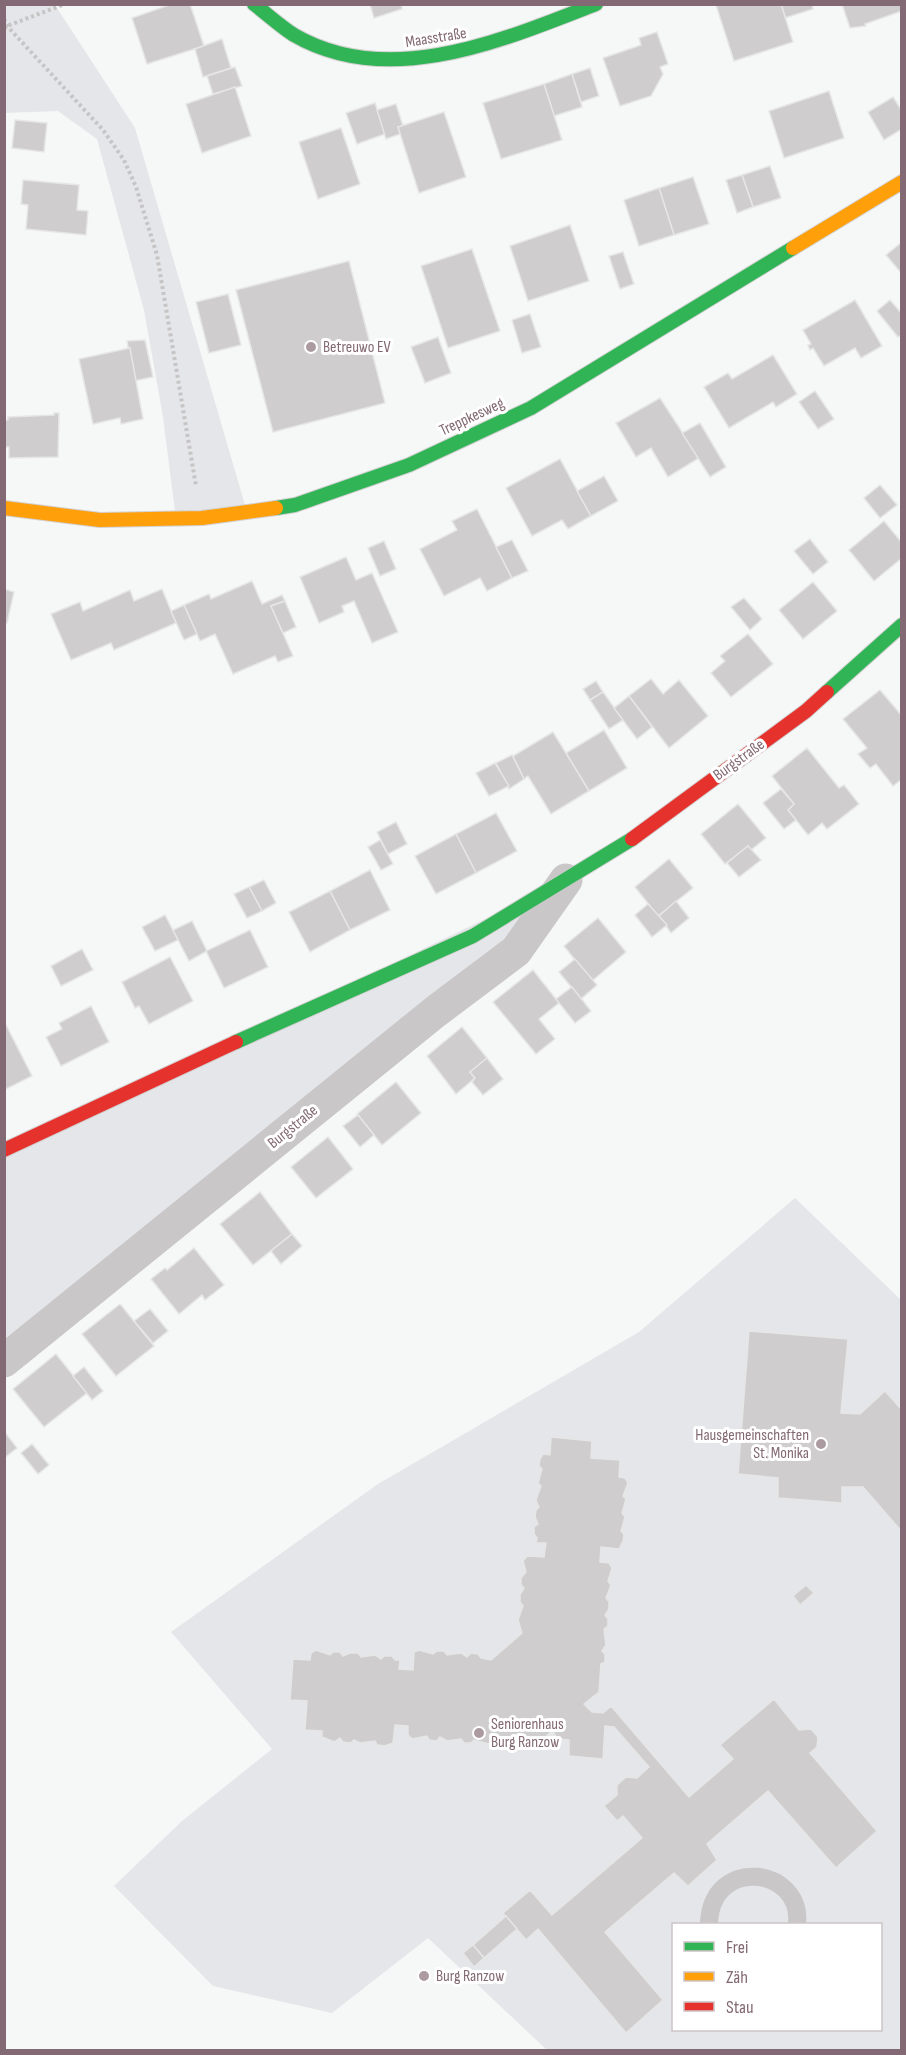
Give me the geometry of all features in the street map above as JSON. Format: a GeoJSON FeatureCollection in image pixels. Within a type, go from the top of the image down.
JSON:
{"type":"FeatureCollection","features":[{"type":"Feature","properties":{"kind":"street","name":"Maasstraße"},"geometry":{"type":"LineString","coordinates":[[254,4],[271,21],[301,41],[357,58],[410,61],[464,52],[596,4]]}},
{"type":"Feature","properties":{"kind":"street","name":"Treppkesweg"},"geometry":{"type":"LineString","coordinates":[[4,508],[100,520],[202,518],[295,505],[409,465],[531,408],[902,182]]}},
{"type":"Feature","properties":{"kind":"street","name":"Burgstraße"},"geometry":{"type":"LineString","coordinates":[[4,1150],[191,1062],[473,936],[626,844],[806,711],[902,625]]}},
{"type":"Feature","properties":{"kind":"street","name":"Burgstraße"},"geometry":{"type":"LineString","coordinates":[[4,1361],[435,1012],[516,951],[566,880]]}},
{"type":"Feature","properties":{"kind":"lane"},"geometry":{"type":"LineString","coordinates":[[709,1923],[709,1908],[716,1894],[737,1878],[752,1875],[766,1878],[780,1885],[793,1901],[798,1916],[797,1923]]}},
{"type":"Feature","properties":{"kind":"path"},"geometry":{"type":"LineString","coordinates":[[6,28],[66,4]]}},
{"type":"Feature","properties":{"kind":"path"},"geometry":{"type":"LineString","coordinates":[[4,19],[6,28],[64,86],[103,130],[124,160],[136,187],[157,255],[202,518]]}},
{"type":"Feature","properties":{"kind":"shaded area"},"geometry":{"type":"Polygon","coordinates":[[[4,5],[55,5],[135,128],[247,512],[176,519],[163,417],[144,310],[97,139],[58,111],[5,113],[4,5]]]}},
{"type":"Feature","properties":{"kind":"shaded area"},"geometry":{"type":"Polygon","coordinates":[[[566,880],[516,951],[5,1361],[5,1150],[566,880]]]}},
{"type":"Feature","properties":{"kind":"shaded area"},"geometry":{"type":"Polygon","coordinates":[[[795,1198],[901,1300],[901,2050],[547,2050],[428,1938],[332,2013],[213,1986],[114,1886],[182,1821],[272,1749],[171,1632],[378,1484],[639,1332],[795,1198]]]}},
{"type":"Feature","properties":{"kind":"building"},"geometry":{"type":"Polygon","coordinates":[[[172,4],[190,4],[204,46],[147,64],[132,18],[172,4]]]}},
{"type":"Feature","properties":{"kind":"building"},"geometry":{"type":"Polygon","coordinates":[[[370,4],[401,4],[402,9],[374,18],[370,4]]]}},
{"type":"Feature","properties":{"kind":"building"},"geometry":{"type":"Polygon","coordinates":[[[781,4],[812,4],[813,9],[785,18],[781,4]]]}},
{"type":"Feature","properties":{"kind":"building"},"geometry":{"type":"Polygon","coordinates":[[[781,4],[793,42],[734,61],[716,5],[781,4]]]}},
{"type":"Feature","properties":{"kind":"building"},"geometry":{"type":"Polygon","coordinates":[[[842,4],[902,4],[902,11],[865,24],[866,26],[850,28],[842,4]]]}},
{"type":"Feature","properties":{"kind":"building"},"geometry":{"type":"Polygon","coordinates":[[[657,32],[668,64],[660,67],[663,74],[651,96],[620,106],[603,58],[641,45],[639,38],[657,32]]]}},
{"type":"Feature","properties":{"kind":"building"},"geometry":{"type":"Polygon","coordinates":[[[222,39],[231,68],[203,77],[195,49],[222,39]]]}},
{"type":"Feature","properties":{"kind":"building"},"geometry":{"type":"Polygon","coordinates":[[[235,67],[242,86],[213,94],[207,76],[235,67]]]}},
{"type":"Feature","properties":{"kind":"building"},"geometry":{"type":"Polygon","coordinates":[[[590,68],[599,96],[581,102],[572,74],[590,68]]]}},
{"type":"Feature","properties":{"kind":"building"},"geometry":{"type":"Polygon","coordinates":[[[572,74],[582,107],[554,116],[544,84],[572,74]]]}},
{"type":"Feature","properties":{"kind":"building"},"geometry":{"type":"Polygon","coordinates":[[[544,84],[562,140],[501,159],[483,103],[544,84]]]}},
{"type":"Feature","properties":{"kind":"building"},"geometry":{"type":"Polygon","coordinates":[[[235,87],[251,136],[202,153],[186,104],[235,87]]]}},
{"type":"Feature","properties":{"kind":"building"},"geometry":{"type":"Polygon","coordinates":[[[829,91],[844,138],[784,158],[769,111],[829,91]]]}},
{"type":"Feature","properties":{"kind":"building"},"geometry":{"type":"Polygon","coordinates":[[[893,97],[902,111],[902,129],[884,140],[868,112],[893,97]]]}},
{"type":"Feature","properties":{"kind":"building"},"geometry":{"type":"Polygon","coordinates":[[[375,103],[385,134],[357,144],[346,113],[375,103]]]}},
{"type":"Feature","properties":{"kind":"building"},"geometry":{"type":"Polygon","coordinates":[[[396,104],[403,126],[398,127],[400,134],[386,139],[377,110],[396,104]]]}},
{"type":"Feature","properties":{"kind":"building"},"geometry":{"type":"Polygon","coordinates":[[[444,112],[466,177],[419,193],[398,127],[444,112]]]}},
{"type":"Feature","properties":{"kind":"building"},"geometry":{"type":"Polygon","coordinates":[[[15,120],[47,123],[44,152],[12,148],[15,120]]]}},
{"type":"Feature","properties":{"kind":"building"},"geometry":{"type":"Polygon","coordinates":[[[341,128],[360,184],[318,199],[299,142],[341,128]]]}},
{"type":"Feature","properties":{"kind":"building"},"geometry":{"type":"Polygon","coordinates":[[[770,166],[781,198],[753,207],[742,175],[770,166]]]}},
{"type":"Feature","properties":{"kind":"building"},"geometry":{"type":"Polygon","coordinates":[[[742,175],[753,207],[737,213],[726,180],[742,175]]]}},
{"type":"Feature","properties":{"kind":"building"},"geometry":{"type":"Polygon","coordinates":[[[693,177],[709,224],[674,235],[659,188],[693,177]]]}},
{"type":"Feature","properties":{"kind":"building"},"geometry":{"type":"Polygon","coordinates":[[[23,180],[79,185],[77,210],[88,211],[86,235],[26,229],[28,205],[21,204],[23,180]]]}},
{"type":"Feature","properties":{"kind":"building"},"geometry":{"type":"Polygon","coordinates":[[[659,188],[674,235],[639,246],[624,200],[659,188]]]}},
{"type":"Feature","properties":{"kind":"building"},"geometry":{"type":"Polygon","coordinates":[[[570,225],[589,281],[528,301],[510,246],[570,225]]]}},
{"type":"Feature","properties":{"kind":"building"},"geometry":{"type":"Polygon","coordinates":[[[902,242],[902,274],[886,255],[902,242]]]}},
{"type":"Feature","properties":{"kind":"building"},"geometry":{"type":"Polygon","coordinates":[[[472,249],[500,331],[448,348],[421,266],[472,249]]]}},
{"type":"Feature","properties":{"kind":"building"},"geometry":{"type":"Polygon","coordinates":[[[623,252],[634,284],[620,289],[609,256],[623,252]]]}},
{"type":"Feature","properties":{"kind":"building","name":"Betreuwo EV"},"geometry":{"type":"Polygon","coordinates":[[[349,261],[385,403],[273,432],[236,290],[349,261]]]}},
{"type":"Feature","properties":{"kind":"building"},"geometry":{"type":"Polygon","coordinates":[[[228,294],[241,345],[209,353],[196,302],[228,294]]]}},
{"type":"Feature","properties":{"kind":"building"},"geometry":{"type":"Polygon","coordinates":[[[855,300],[882,346],[861,358],[855,348],[824,366],[813,348],[810,350],[808,345],[811,344],[803,330],[855,300]]]}},
{"type":"Feature","properties":{"kind":"building"},"geometry":{"type":"Polygon","coordinates":[[[890,300],[902,314],[902,335],[898,337],[877,311],[890,300]]]}},
{"type":"Feature","properties":{"kind":"building"},"geometry":{"type":"Polygon","coordinates":[[[530,314],[541,347],[522,353],[512,320],[530,314]]]}},
{"type":"Feature","properties":{"kind":"building"},"geometry":{"type":"Polygon","coordinates":[[[438,337],[451,373],[425,383],[411,347],[438,337]]]}},
{"type":"Feature","properties":{"kind":"building"},"geometry":{"type":"Polygon","coordinates":[[[145,340],[153,377],[134,381],[127,341],[145,340]]]}},
{"type":"Feature","properties":{"kind":"building"},"geometry":{"type":"Polygon","coordinates":[[[130,348],[143,419],[121,424],[120,418],[93,424],[79,359],[130,348]]]}},
{"type":"Feature","properties":{"kind":"building"},"geometry":{"type":"Polygon","coordinates":[[[773,355],[797,394],[776,407],[773,402],[729,428],[704,387],[728,373],[732,379],[773,355]]]}},
{"type":"Feature","properties":{"kind":"building"},"geometry":{"type":"Polygon","coordinates":[[[815,391],[834,419],[818,429],[799,402],[815,391]]]}},
{"type":"Feature","properties":{"kind":"building"},"geometry":{"type":"Polygon","coordinates":[[[660,398],[699,458],[668,477],[651,448],[636,457],[616,423],[660,398]]]}},
{"type":"Feature","properties":{"kind":"building"},"geometry":{"type":"Polygon","coordinates":[[[54,413],[59,413],[58,457],[9,458],[9,447],[4,447],[4,420],[8,420],[8,417],[54,415],[54,413]]]}},
{"type":"Feature","properties":{"kind":"building"},"geometry":{"type":"Polygon","coordinates":[[[700,423],[726,467],[710,477],[682,433],[700,423]]]}},
{"type":"Feature","properties":{"kind":"building"},"geometry":{"type":"Polygon","coordinates":[[[560,459],[591,516],[568,529],[562,520],[532,536],[506,488],[560,459]]]}},
{"type":"Feature","properties":{"kind":"building"},"geometry":{"type":"Polygon","coordinates":[[[604,476],[618,501],[591,516],[577,491],[604,476]]]}},
{"type":"Feature","properties":{"kind":"building"},"geometry":{"type":"Polygon","coordinates":[[[880,485],[897,505],[880,518],[864,498],[880,485]]]}},
{"type":"Feature","properties":{"kind":"building"},"geometry":{"type":"Polygon","coordinates":[[[477,509],[512,578],[487,591],[480,578],[444,596],[420,549],[457,530],[452,521],[477,509]]]}},
{"type":"Feature","properties":{"kind":"building"},"geometry":{"type":"Polygon","coordinates":[[[884,521],[902,543],[902,558],[874,581],[849,550],[884,521]]]}},
{"type":"Feature","properties":{"kind":"building"},"geometry":{"type":"Polygon","coordinates":[[[810,539],[828,562],[813,574],[794,551],[810,539]]]}},
{"type":"Feature","properties":{"kind":"building"},"geometry":{"type":"Polygon","coordinates":[[[512,540],[528,571],[512,578],[496,547],[512,540]]]}},
{"type":"Feature","properties":{"kind":"building"},"geometry":{"type":"Polygon","coordinates":[[[384,541],[396,569],[380,576],[368,548],[384,541]]]}},
{"type":"Feature","properties":{"kind":"building"},"geometry":{"type":"Polygon","coordinates":[[[346,557],[356,580],[372,573],[398,632],[372,643],[354,601],[342,606],[344,612],[319,623],[300,577],[346,557]]]}},
{"type":"Feature","properties":{"kind":"building"},"geometry":{"type":"Polygon","coordinates":[[[252,581],[262,604],[282,595],[285,601],[271,606],[293,656],[278,662],[275,656],[233,674],[215,634],[200,641],[184,605],[209,594],[211,599],[252,581]]]}},
{"type":"Feature","properties":{"kind":"building"},"geometry":{"type":"Polygon","coordinates":[[[813,582],[837,611],[803,639],[779,610],[813,582]]]}},
{"type":"Feature","properties":{"kind":"building"},"geometry":{"type":"Polygon","coordinates":[[[4,589],[14,592],[7,623],[4,622],[4,589]]]}},
{"type":"Feature","properties":{"kind":"building"},"geometry":{"type":"Polygon","coordinates":[[[162,589],[176,623],[114,650],[111,643],[71,660],[51,614],[80,602],[83,611],[130,590],[134,601],[162,589]]]}},
{"type":"Feature","properties":{"kind":"building"},"geometry":{"type":"Polygon","coordinates":[[[744,598],[762,619],[750,630],[731,607],[744,598]]]}},
{"type":"Feature","properties":{"kind":"building"},"geometry":{"type":"Polygon","coordinates":[[[285,601],[296,627],[283,633],[271,606],[285,601]]]}},
{"type":"Feature","properties":{"kind":"building"},"geometry":{"type":"Polygon","coordinates":[[[184,605],[197,634],[184,640],[171,611],[184,605]]]}},
{"type":"Feature","properties":{"kind":"building"},"geometry":{"type":"Polygon","coordinates":[[[748,634],[773,664],[731,697],[711,673],[725,661],[720,656],[748,634]]]}},
{"type":"Feature","properties":{"kind":"building"},"geometry":{"type":"Polygon","coordinates":[[[651,679],[663,694],[679,680],[708,716],[669,748],[629,696],[651,679]]]}},
{"type":"Feature","properties":{"kind":"building"},"geometry":{"type":"Polygon","coordinates":[[[596,681],[603,692],[590,700],[583,689],[596,681]]]}},
{"type":"Feature","properties":{"kind":"building"},"geometry":{"type":"Polygon","coordinates":[[[880,690],[902,716],[902,779],[893,786],[876,764],[870,768],[858,754],[867,748],[843,719],[880,690]]]}},
{"type":"Feature","properties":{"kind":"building"},"geometry":{"type":"Polygon","coordinates":[[[603,692],[623,720],[609,729],[590,700],[603,692]]]}},
{"type":"Feature","properties":{"kind":"building"},"geometry":{"type":"Polygon","coordinates":[[[629,696],[652,727],[637,739],[614,708],[629,696]]]}},
{"type":"Feature","properties":{"kind":"building"},"geometry":{"type":"Polygon","coordinates":[[[604,730],[627,768],[589,791],[566,753],[604,730]]]}},
{"type":"Feature","properties":{"kind":"building"},"geometry":{"type":"Polygon","coordinates":[[[553,732],[589,791],[551,814],[528,776],[524,779],[513,756],[553,732]]]}},
{"type":"Feature","properties":{"kind":"building"},"geometry":{"type":"Polygon","coordinates":[[[807,748],[839,788],[844,785],[859,804],[827,829],[822,823],[808,835],[788,810],[794,804],[772,776],[807,748]]]}},
{"type":"Feature","properties":{"kind":"building"},"geometry":{"type":"Polygon","coordinates":[[[512,755],[524,779],[509,789],[496,763],[512,755]]]}},
{"type":"Feature","properties":{"kind":"building"},"geometry":{"type":"Polygon","coordinates":[[[495,763],[509,786],[489,796],[476,773],[495,763]]]}},
{"type":"Feature","properties":{"kind":"building"},"geometry":{"type":"Polygon","coordinates":[[[781,789],[794,804],[788,810],[796,820],[784,829],[763,803],[781,789]]]}},
{"type":"Feature","properties":{"kind":"building"},"geometry":{"type":"Polygon","coordinates":[[[738,804],[766,838],[751,850],[748,846],[725,864],[701,834],[738,804]]]}},
{"type":"Feature","properties":{"kind":"building"},"geometry":{"type":"Polygon","coordinates":[[[496,813],[517,851],[476,873],[456,834],[496,813]]]}},
{"type":"Feature","properties":{"kind":"building"},"geometry":{"type":"Polygon","coordinates":[[[396,822],[407,844],[388,854],[377,832],[396,822]]]}},
{"type":"Feature","properties":{"kind":"building"},"geometry":{"type":"Polygon","coordinates":[[[456,834],[476,873],[436,894],[415,856],[456,834]]]}},
{"type":"Feature","properties":{"kind":"building"},"geometry":{"type":"Polygon","coordinates":[[[380,840],[393,864],[381,870],[368,847],[380,840]]]}},
{"type":"Feature","properties":{"kind":"building"},"geometry":{"type":"Polygon","coordinates":[[[748,846],[761,860],[739,877],[727,863],[748,846]]]}},
{"type":"Feature","properties":{"kind":"building"},"geometry":{"type":"Polygon","coordinates":[[[669,859],[693,888],[658,916],[635,887],[669,859]]]}},
{"type":"Feature","properties":{"kind":"building"},"geometry":{"type":"Polygon","coordinates":[[[370,870],[390,910],[350,930],[330,891],[370,870]]]}},
{"type":"Feature","properties":{"kind":"building"},"geometry":{"type":"Polygon","coordinates":[[[264,880],[276,903],[262,911],[249,887],[264,880]]]}},
{"type":"Feature","properties":{"kind":"building"},"geometry":{"type":"Polygon","coordinates":[[[249,887],[262,911],[247,918],[234,894],[249,887]]]}},
{"type":"Feature","properties":{"kind":"building"},"geometry":{"type":"Polygon","coordinates":[[[330,891],[350,930],[310,952],[289,912],[330,891]]]}},
{"type":"Feature","properties":{"kind":"building"},"geometry":{"type":"Polygon","coordinates":[[[676,901],[689,918],[671,933],[659,916],[676,901]]]}},
{"type":"Feature","properties":{"kind":"building"},"geometry":{"type":"Polygon","coordinates":[[[648,904],[667,925],[652,937],[635,915],[648,904]]]}},
{"type":"Feature","properties":{"kind":"building"},"geometry":{"type":"Polygon","coordinates":[[[165,915],[178,940],[155,951],[142,927],[165,915]]]}},
{"type":"Feature","properties":{"kind":"building"},"geometry":{"type":"Polygon","coordinates":[[[598,918],[626,952],[592,981],[564,946],[598,918]]]}},
{"type":"Feature","properties":{"kind":"building"},"geometry":{"type":"Polygon","coordinates":[[[192,921],[207,951],[189,961],[173,930],[192,921]]]}},
{"type":"Feature","properties":{"kind":"building"},"geometry":{"type":"Polygon","coordinates":[[[250,930],[268,967],[224,988],[206,951],[250,930]]]}},
{"type":"Feature","properties":{"kind":"building"},"geometry":{"type":"Polygon","coordinates":[[[82,949],[93,970],[61,986],[51,966],[82,949]]]}},
{"type":"Feature","properties":{"kind":"building"},"geometry":{"type":"Polygon","coordinates":[[[170,957],[193,1001],[149,1024],[139,1006],[135,1008],[122,982],[170,957]]]}},
{"type":"Feature","properties":{"kind":"building"},"geometry":{"type":"Polygon","coordinates":[[[575,959],[597,985],[581,999],[559,972],[575,959]]]}},
{"type":"Feature","properties":{"kind":"building"},"geometry":{"type":"Polygon","coordinates":[[[533,970],[559,1003],[539,1019],[555,1039],[536,1054],[493,1002],[533,970]]]}},
{"type":"Feature","properties":{"kind":"building"},"geometry":{"type":"Polygon","coordinates":[[[572,987],[591,1011],[575,1023],[556,999],[572,987]]]}},
{"type":"Feature","properties":{"kind":"building"},"geometry":{"type":"Polygon","coordinates":[[[91,1006],[109,1042],[61,1066],[46,1037],[62,1029],[59,1023],[91,1006]]]}},
{"type":"Feature","properties":{"kind":"building"},"geometry":{"type":"Polygon","coordinates":[[[4,1021],[32,1076],[4,1090],[4,1021]]]}},
{"type":"Feature","properties":{"kind":"building"},"geometry":{"type":"Polygon","coordinates":[[[462,1027],[487,1058],[470,1072],[475,1078],[456,1094],[427,1056],[462,1027]]]}},
{"type":"Feature","properties":{"kind":"building"},"geometry":{"type":"Polygon","coordinates":[[[487,1058],[503,1079],[483,1095],[472,1082],[475,1078],[470,1072],[487,1058]]]}},
{"type":"Feature","properties":{"kind":"building"},"geometry":{"type":"Polygon","coordinates":[[[396,1082],[421,1113],[382,1145],[357,1114],[396,1082]]]}},
{"type":"Feature","properties":{"kind":"building"},"geometry":{"type":"Polygon","coordinates":[[[358,1115],[374,1135],[360,1147],[343,1126],[358,1115]]]}},
{"type":"Feature","properties":{"kind":"building"},"geometry":{"type":"Polygon","coordinates":[[[328,1137],[353,1169],[316,1198],[291,1167],[328,1137]]]}},
{"type":"Feature","properties":{"kind":"building"},"geometry":{"type":"Polygon","coordinates":[[[260,1192],[292,1234],[253,1265],[220,1224],[260,1192]]]}},
{"type":"Feature","properties":{"kind":"building"},"geometry":{"type":"Polygon","coordinates":[[[292,1234],[302,1246],[281,1264],[271,1251],[292,1234]]]}},
{"type":"Feature","properties":{"kind":"building"},"geometry":{"type":"Polygon","coordinates":[[[194,1248],[224,1285],[205,1300],[202,1295],[179,1314],[151,1279],[165,1268],[167,1270],[194,1248]]]}},
{"type":"Feature","properties":{"kind":"building"},"geometry":{"type":"Polygon","coordinates":[[[120,1304],[154,1346],[116,1376],[82,1334],[120,1304]]]}},
{"type":"Feature","properties":{"kind":"building"},"geometry":{"type":"Polygon","coordinates":[[[150,1309],[168,1331],[153,1343],[134,1321],[150,1309]]]}},
{"type":"Feature","properties":{"kind":"building","name":"Hausgemeinschaften St. Monika"},"geometry":{"type":"Polygon","coordinates":[[[749,1331],[848,1339],[841,1413],[860,1414],[885,1391],[902,1410],[902,1532],[863,1487],[842,1487],[842,1503],[778,1498],[778,1478],[738,1474],[749,1331]]]}},
{"type":"Feature","properties":{"kind":"building"},"geometry":{"type":"Polygon","coordinates":[[[56,1354],[87,1393],[44,1427],[13,1389],[56,1354]]]}},
{"type":"Feature","properties":{"kind":"building"},"geometry":{"type":"Polygon","coordinates":[[[84,1367],[103,1391],[92,1400],[73,1376],[84,1367]]]}},
{"type":"Feature","properties":{"kind":"building"},"geometry":{"type":"Polygon","coordinates":[[[4,1431],[17,1448],[4,1458],[4,1431]]]}},
{"type":"Feature","properties":{"kind":"building","name":"Seniorenhaus Burg Ranzow"},"geometry":{"type":"Polygon","coordinates":[[[551,1437],[592,1441],[591,1458],[620,1460],[619,1477],[625,1478],[628,1483],[623,1496],[626,1499],[622,1513],[625,1517],[621,1531],[624,1534],[623,1541],[619,1549],[601,1547],[600,1562],[609,1563],[612,1568],[608,1581],[611,1585],[606,1598],[609,1602],[609,1609],[605,1615],[608,1619],[608,1626],[604,1629],[606,1645],[602,1651],[605,1654],[605,1662],[601,1664],[599,1692],[584,1704],[592,1712],[603,1713],[611,1706],[689,1797],[733,1759],[720,1745],[774,1699],[799,1730],[811,1729],[818,1737],[817,1747],[810,1753],[877,1831],[836,1868],[768,1791],[707,1844],[717,1860],[688,1886],[674,1873],[605,1932],[663,2000],[626,2033],[538,1929],[526,1940],[503,1913],[530,1890],[552,1915],[642,1838],[623,1816],[617,1821],[604,1806],[617,1795],[617,1785],[626,1777],[637,1778],[649,1767],[614,1727],[605,1726],[603,1759],[569,1756],[569,1740],[558,1739],[552,1731],[537,1745],[510,1743],[507,1746],[499,1746],[496,1742],[489,1744],[474,1740],[471,1743],[464,1743],[461,1739],[447,1741],[440,1737],[437,1741],[429,1740],[427,1736],[412,1739],[408,1735],[408,1726],[395,1725],[393,1743],[385,1746],[377,1745],[375,1741],[343,1742],[340,1738],[334,1742],[322,1737],[322,1731],[305,1730],[307,1701],[290,1700],[293,1659],[310,1660],[311,1653],[316,1650],[330,1655],[333,1652],[340,1652],[343,1656],[358,1653],[361,1657],[375,1655],[381,1659],[384,1656],[392,1656],[395,1660],[400,1660],[399,1669],[413,1670],[414,1652],[419,1650],[433,1654],[437,1651],[444,1651],[447,1655],[461,1653],[467,1657],[471,1653],[491,1660],[522,1633],[518,1620],[523,1606],[520,1602],[520,1595],[524,1588],[521,1585],[521,1578],[526,1572],[523,1561],[527,1556],[544,1557],[546,1543],[536,1543],[534,1527],[538,1524],[535,1517],[539,1507],[536,1500],[541,1486],[538,1483],[542,1469],[539,1466],[540,1459],[543,1454],[550,1455],[551,1437]]]}},
{"type":"Feature","properties":{"kind":"building"},"geometry":{"type":"Polygon","coordinates":[[[32,1444],[49,1465],[38,1474],[21,1453],[32,1444]]]}},
{"type":"Feature","properties":{"kind":"building"},"geometry":{"type":"Polygon","coordinates":[[[806,1585],[814,1593],[800,1605],[793,1596],[806,1585]]]}},
{"type":"Feature","properties":{"kind":"building"},"geometry":{"type":"Polygon","coordinates":[[[506,1916],[517,1929],[484,1958],[473,1945],[506,1916]]]}},
{"type":"Feature","properties":{"kind":"building"},"geometry":{"type":"Polygon","coordinates":[[[473,1945],[484,1958],[474,1967],[463,1953],[473,1945]]]}},
{"type":"Feature","properties":{"kind":"traffic: fast"},"geometry":{"type":"LineString","coordinates":[[254,4],[294,35],[330,51],[368,58],[407,59],[446,54],[485,44],[596,4]]}},
{"type":"Feature","properties":{"kind":"traffic: fast"},"geometry":{"type":"LineString","coordinates":[[276,508],[295,505],[409,465],[531,408],[793,248]]}},
{"type":"Feature","properties":{"kind":"traffic: fast"},"geometry":{"type":"LineString","coordinates":[[827,692],[902,625]]}},
{"type":"Feature","properties":{"kind":"traffic: fast"},"geometry":{"type":"LineString","coordinates":[[236,1042],[473,936],[632,839]]}},
{"type":"Feature","properties":{"kind":"traffic: slow"},"geometry":{"type":"LineString","coordinates":[[793,248],[902,182]]}},
{"type":"Feature","properties":{"kind":"traffic: slow"},"geometry":{"type":"LineString","coordinates":[[4,508],[100,520],[202,518],[276,508]]}},
{"type":"Feature","properties":{"kind":"traffic: jam"},"geometry":{"type":"LineString","coordinates":[[632,839],[806,711],[827,692]]}},
{"type":"Feature","properties":{"kind":"traffic: jam"},"geometry":{"type":"LineString","coordinates":[[4,1150],[236,1042]]}},
{"type":"Feature","properties":{"kind":"place","name":"Betreuwo EV"},"geometry":{"type":"Point","coordinates":[311,347]}},
{"type":"Feature","properties":{"kind":"place","name":"Hausgemeinschaften St. Monika"},"geometry":{"type":"Point","coordinates":[821,1444]}},
{"type":"Feature","properties":{"kind":"place","name":"Seniorenhaus Burg Ranzow"},"geometry":{"type":"Point","coordinates":[479,1733]}},
{"type":"Feature","properties":{"kind":"place","name":"Burg Ranzow"},"geometry":{"type":"Point","coordinates":[424,1976]}}]}
